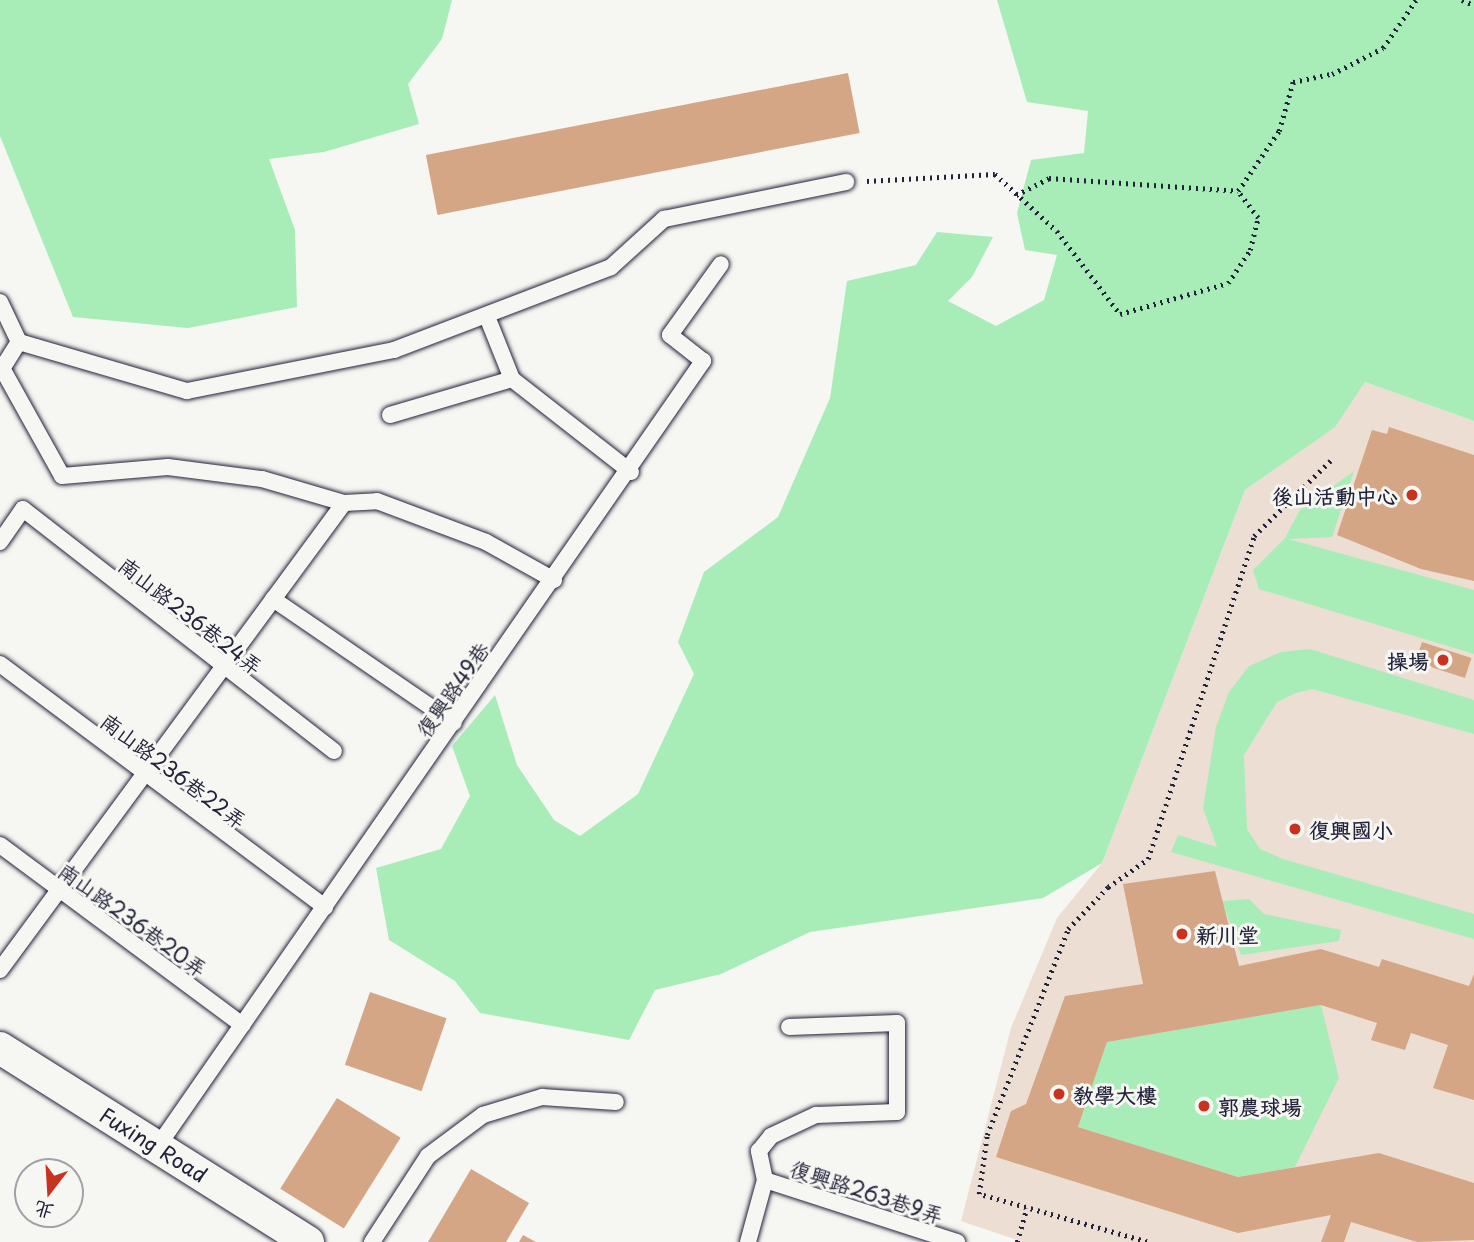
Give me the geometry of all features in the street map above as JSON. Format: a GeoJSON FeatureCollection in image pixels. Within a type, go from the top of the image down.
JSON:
{"type":"FeatureCollection","features":[{"type":"Feature","properties":{"kind":"street","name":"Fuxing Road"},"geometry":{"type":"LineString","coordinates":[[0,1048],[308,1242]]}},
{"type":"Feature","properties":{"kind":"lane"},"geometry":{"type":"LineString","coordinates":[[0,302],[19,342],[187,391],[394,350],[488,319],[611,267],[664,219],[846,182]]}},
{"type":"Feature","properties":{"kind":"lane","name":"復興路49巷"},"geometry":{"type":"LineString","coordinates":[[158,1146],[631,472],[703,361],[670,335],[721,264]]}},
{"type":"Feature","properties":{"kind":"lane"},"geometry":{"type":"LineString","coordinates":[[488,319],[512,379],[631,472]]}},
{"type":"Feature","properties":{"kind":"lane"},"geometry":{"type":"LineString","coordinates":[[19,342],[1,371],[62,476],[169,467],[262,479],[344,503],[377,501],[422,514],[554,580]]}},
{"type":"Feature","properties":{"kind":"lane"},"geometry":{"type":"LineString","coordinates":[[390,415],[512,379]]}},
{"type":"Feature","properties":{"kind":"lane"},"geometry":{"type":"LineString","coordinates":[[0,970],[344,503]]}},
{"type":"Feature","properties":{"kind":"lane","name":"南山路236巷24弄"},"geometry":{"type":"LineString","coordinates":[[0,542],[23,509],[334,751]]}},
{"type":"Feature","properties":{"kind":"lane"},"geometry":{"type":"LineString","coordinates":[[273,599],[454,723]]}},
{"type":"Feature","properties":{"kind":"lane","name":"南山路236巷22弄"},"geometry":{"type":"LineString","coordinates":[[0,664],[143,776],[325,907]]}},
{"type":"Feature","properties":{"kind":"lane","name":"南山路236巷20弄"},"geometry":{"type":"LineString","coordinates":[[0,845],[242,1026]]}},
{"type":"Feature","properties":{"kind":"lane"},"geometry":{"type":"LineString","coordinates":[[748,1242],[765,1180],[759,1151],[771,1136],[816,1115],[897,1112],[897,1023],[789,1027]]}},
{"type":"Feature","properties":{"kind":"lane"},"geometry":{"type":"LineString","coordinates":[[372,1242],[428,1156],[483,1115],[542,1097],[616,1102]]}},
{"type":"Feature","properties":{"kind":"lane","name":"復興路263巷9弄"},"geometry":{"type":"LineString","coordinates":[[765,1180],[957,1242]]}},
{"type":"Feature","properties":{"kind":"path"},"geometry":{"type":"LineString","coordinates":[[1238,191],[1279,131],[1293,82],[1332,74],[1383,48],[1416,0]]}},
{"type":"Feature","properties":{"kind":"path"},"geometry":{"type":"LineString","coordinates":[[1462,0],[1474,5]]}},
{"type":"Feature","properties":{"kind":"path"},"geometry":{"type":"LineString","coordinates":[[846,182],[995,174],[1016,196],[1057,230],[1121,314],[1228,283],[1250,250],[1258,218],[1238,191],[1049,178],[1016,196]]}},
{"type":"Feature","properties":{"kind":"path"},"geometry":{"type":"LineString","coordinates":[[1147,1242],[979,1194],[985,1147],[1068,929],[1108,887],[1148,859],[1254,537],[1333,458]]}},
{"type":"Feature","properties":{"kind":"path"},"geometry":{"type":"LineString","coordinates":[[1017,1242],[1027,1208]]}},
{"type":"Feature","properties":{"kind":"shaded area","name":"復興國小"},"geometry":{"type":"Polygon","coordinates":[[[1365,382],[1474,421],[1474,1242],[1023,1242],[961,1221],[1011,1028],[1057,918],[1102,863],[1245,490],[1334,427],[1365,382]]]}},
{"type":"Feature","properties":{"kind":"green space"},"geometry":{"type":"Polygon","coordinates":[[[0,0],[452,0],[442,39],[408,84],[419,124],[324,152],[269,159],[295,230],[297,307],[188,328],[73,317],[0,136],[0,0]]]}},
{"type":"Feature","properties":{"kind":"green space"},"geometry":{"type":"Polygon","coordinates":[[[997,0],[1474,0],[1474,421],[1365,382],[1335,427],[1245,490],[1102,863],[1043,898],[810,932],[721,974],[655,990],[629,1040],[480,1013],[455,981],[389,940],[376,868],[441,849],[470,796],[452,746],[495,695],[517,765],[554,820],[580,836],[638,794],[694,674],[678,642],[704,572],[778,517],[830,398],[847,281],[916,265],[937,232],[993,237],[972,277],[948,301],[996,326],[1044,300],[1057,255],[1025,250],[1017,213],[1031,160],[1084,153],[1088,111],[1027,102],[997,0]]]}},
{"type":"Feature","properties":{"kind":"green space"},"geometry":{"type":"Polygon","coordinates":[[[1354,471],[1332,537],[1288,539],[1474,590],[1474,654],[1259,589],[1253,570],[1285,538],[1300,510],[1354,471]]]}},
{"type":"Feature","properties":{"kind":"green space"},"geometry":{"type":"Polygon","coordinates":[[[1310,649],[1474,700],[1474,734],[1312,689],[1296,693],[1277,702],[1244,755],[1247,829],[1260,849],[1283,859],[1474,914],[1474,939],[1171,852],[1178,835],[1217,847],[1203,808],[1216,727],[1229,692],[1249,666],[1281,652],[1310,649]]]}},
{"type":"Feature","properties":{"kind":"green space"},"geometry":{"type":"Polygon","coordinates":[[[1249,899],[1264,914],[1341,930],[1339,941],[1241,955],[1222,901],[1249,899]]]}},
{"type":"Feature","properties":{"kind":"green space","name":"郭農球場"},"geometry":{"type":"Polygon","coordinates":[[[1321,1005],[1339,1078],[1295,1167],[1238,1177],[1078,1127],[1107,1042],[1321,1005]]]}},
{"type":"Feature","properties":{"kind":"building"},"geometry":{"type":"Polygon","coordinates":[[[848,73],[860,133],[438,215],[426,155],[848,73]]]}},
{"type":"Feature","properties":{"kind":"building","name":"後山活動中心"},"geometry":{"type":"Polygon","coordinates":[[[1389,427],[1474,455],[1474,581],[1421,569],[1337,535],[1372,430],[1387,434],[1389,427]]]}},
{"type":"Feature","properties":{"kind":"building","name":"操場"},"geometry":{"type":"Polygon","coordinates":[[[1422,642],[1471,658],[1465,678],[1416,662],[1422,642]]]}},
{"type":"Feature","properties":{"kind":"building","name":"教學大樓"},"geometry":{"type":"Polygon","coordinates":[[[1215,871],[1239,966],[1321,949],[1379,967],[1382,959],[1469,986],[1474,974],[1474,1100],[1433,1088],[1448,1045],[1411,1033],[1405,1050],[1371,1040],[1377,1023],[1321,1005],[1107,1042],[1078,1127],[1238,1177],[1379,1153],[1474,1183],[1474,1240],[1417,1242],[1351,1222],[1344,1242],[1321,1242],[1331,1215],[1238,1233],[996,1157],[1011,1111],[1026,1104],[1065,996],[1143,984],[1123,884],[1215,871]]]}},
{"type":"Feature","properties":{"kind":"building"},"geometry":{"type":"Polygon","coordinates":[[[370,992],[447,1018],[422,1091],[345,1065],[370,992]]]}},
{"type":"Feature","properties":{"kind":"building"},"geometry":{"type":"Polygon","coordinates":[[[337,1098],[401,1138],[344,1228],[280,1189],[337,1098]]]}},
{"type":"Feature","properties":{"kind":"building"},"geometry":{"type":"Polygon","coordinates":[[[471,1169],[529,1203],[506,1242],[428,1242],[471,1169]]]}},
{"type":"Feature","properties":{"kind":"building"},"geometry":{"type":"Polygon","coordinates":[[[523,1235],[536,1242],[519,1242],[523,1235]]]}},
{"type":"Feature","properties":{"kind":"place","name":"後山活動中心"},"geometry":{"type":"Point","coordinates":[1412,495]}},
{"type":"Feature","properties":{"kind":"place","name":"操場"},"geometry":{"type":"Point","coordinates":[1443,660]}},
{"type":"Feature","properties":{"kind":"place","name":"復興國小"},"geometry":{"type":"Point","coordinates":[1295,829]}},
{"type":"Feature","properties":{"kind":"place","name":"新川堂"},"geometry":{"type":"Point","coordinates":[1182,934]}},
{"type":"Feature","properties":{"kind":"place","name":"教學大樓"},"geometry":{"type":"Point","coordinates":[1059,1094]}},
{"type":"Feature","properties":{"kind":"place","name":"郭農球場"},"geometry":{"type":"Point","coordinates":[1204,1106]}}]}
